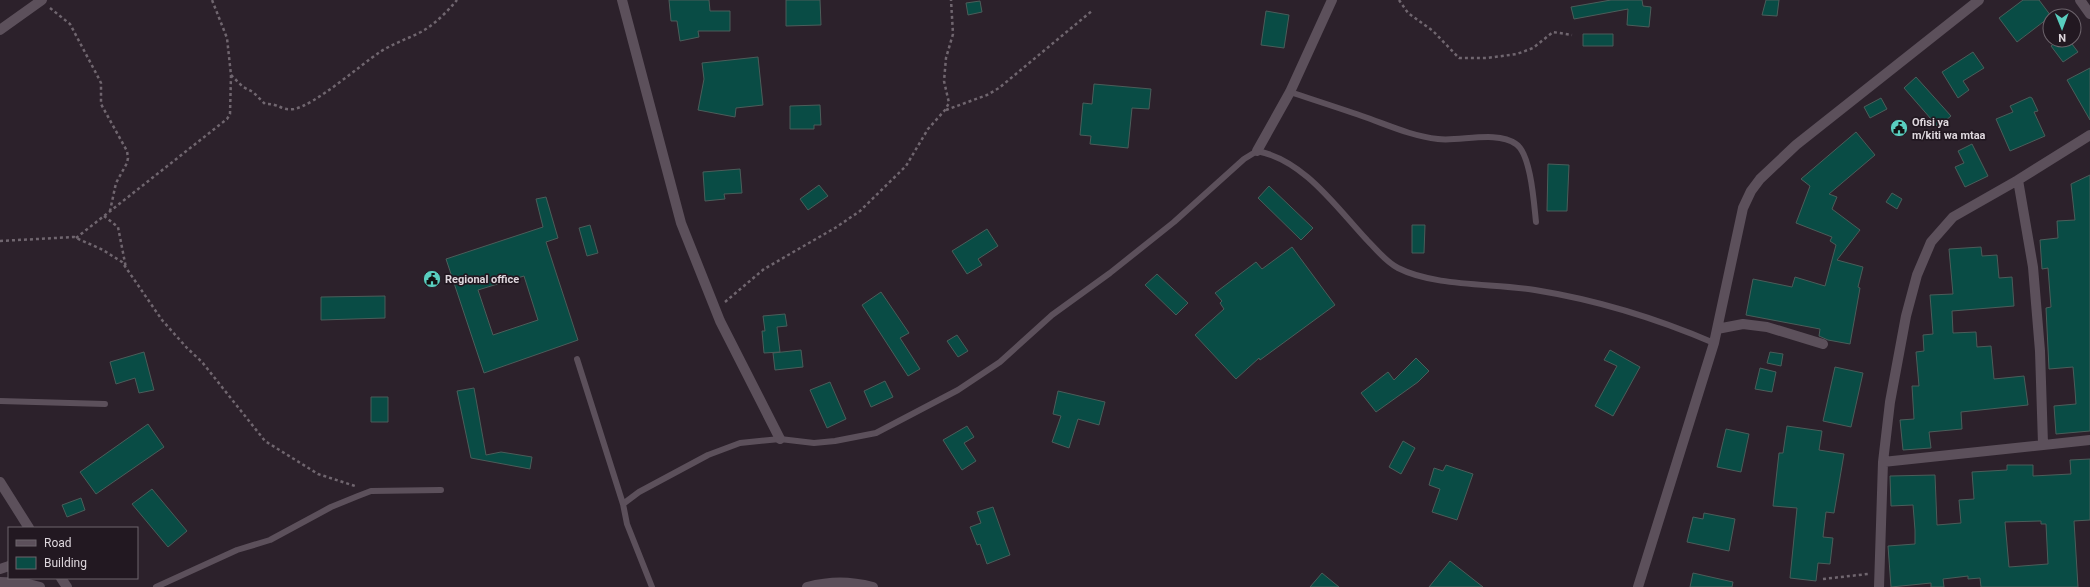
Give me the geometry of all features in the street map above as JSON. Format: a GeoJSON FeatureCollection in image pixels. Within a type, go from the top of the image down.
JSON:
{"type":"FeatureCollection","features":[{"type":"Feature","properties":{"kind":"street"},"geometry":{"type":"LineString","coordinates":[[0,30],[42,0]]}},
{"type":"Feature","properties":{"kind":"street"},"geometry":{"type":"LineString","coordinates":[[622,0],[681,223],[715,310],[780,439]]}},
{"type":"Feature","properties":{"kind":"street"},"geometry":{"type":"LineString","coordinates":[[1257,151],[1290,92],[1332,0]]}},
{"type":"Feature","properties":{"kind":"street"},"geometry":{"type":"LineString","coordinates":[[1638,587],[1714,343],[1743,208],[1750,191],[1760,179],[1796,144],[1979,0]]}},
{"type":"Feature","properties":{"kind":"street"},"geometry":{"type":"LineString","coordinates":[[2080,0],[2090,14]]}},
{"type":"Feature","properties":{"kind":"street"},"geometry":{"type":"LineString","coordinates":[[1880,587],[1883,462],[1890,402],[1906,316],[1917,275],[1931,242],[1953,217],[2018,180],[2090,135]]}},
{"type":"Feature","properties":{"kind":"street"},"geometry":{"type":"LineString","coordinates":[[2018,180],[2033,267],[2040,351],[2043,444]]}},
{"type":"Feature","properties":{"kind":"street"},"geometry":{"type":"LineString","coordinates":[[1717,329],[1743,324],[1767,327],[1823,344]]}},
{"type":"Feature","properties":{"kind":"street"},"geometry":{"type":"LineString","coordinates":[[1883,462],[2090,440]]}},
{"type":"Feature","properties":{"kind":"street"},"geometry":{"type":"LineString","coordinates":[[0,482],[28,527]]}},
{"type":"Feature","properties":{"kind":"street"},"geometry":{"type":"LineString","coordinates":[[0,582],[25,583],[40,587]]}},
{"type":"Feature","properties":{"kind":"street"},"geometry":{"type":"LineString","coordinates":[[808,587],[828,583],[852,582],[873,587]]}},
{"type":"Feature","properties":{"kind":"lane"},"geometry":{"type":"LineString","coordinates":[[1290,92],[1417,136],[1440,139],[1484,137],[1507,140],[1517,144],[1526,159],[1532,183],[1536,222]]}},
{"type":"Feature","properties":{"kind":"lane"},"geometry":{"type":"LineString","coordinates":[[623,504],[639,492],[708,455],[740,443],[780,439],[814,443],[835,441],[876,433],[958,390],[1000,362],[1052,315],[1110,273],[1174,222],[1244,159],[1257,151],[1270,154],[1288,162],[1314,183],[1383,257],[1398,268],[1424,278],[1534,290],[1600,303],[1683,330],[1714,343]]}},
{"type":"Feature","properties":{"kind":"lane"},"geometry":{"type":"LineString","coordinates":[[577,359],[623,504],[627,524],[652,587]]}},
{"type":"Feature","properties":{"kind":"lane"},"geometry":{"type":"LineString","coordinates":[[0,402],[105,404]]}},
{"type":"Feature","properties":{"kind":"lane"},"geometry":{"type":"LineString","coordinates":[[156,587],[237,550],[270,540],[331,507],[371,491],[441,490]]}},
{"type":"Feature","properties":{"kind":"path"},"geometry":{"type":"LineString","coordinates":[[42,0],[70,24],[101,83],[101,104],[127,151],[127,163],[116,183],[109,211]]}},
{"type":"Feature","properties":{"kind":"path"},"geometry":{"type":"LineString","coordinates":[[76,238],[228,118],[231,107],[231,75],[227,38],[212,0]]}},
{"type":"Feature","properties":{"kind":"path"},"geometry":{"type":"LineString","coordinates":[[231,75],[243,87],[253,92],[265,104],[273,103],[284,109],[294,109],[308,104],[381,51],[422,31],[441,17],[457,0]]}},
{"type":"Feature","properties":{"kind":"path"},"geometry":{"type":"LineString","coordinates":[[715,310],[764,269],[835,228],[860,211],[906,166],[928,129],[946,110],[949,103],[949,97],[945,87],[945,66],[953,34],[951,0]]}},
{"type":"Feature","properties":{"kind":"path"},"geometry":{"type":"LineString","coordinates":[[1399,0],[1408,13],[1433,31],[1456,56],[1463,59],[1487,58],[1517,54],[1533,48],[1553,32],[1572,34]]}},
{"type":"Feature","properties":{"kind":"path"},"geometry":{"type":"LineString","coordinates":[[946,110],[988,95],[999,88],[1094,10]]}},
{"type":"Feature","properties":{"kind":"path"},"geometry":{"type":"LineString","coordinates":[[103,216],[118,228],[126,268]]}},
{"type":"Feature","properties":{"kind":"path"},"geometry":{"type":"LineString","coordinates":[[0,241],[76,238],[108,253],[122,262],[162,320],[187,348],[202,362],[265,441],[318,474],[371,491]]}},
{"type":"Feature","properties":{"kind":"path"},"geometry":{"type":"LineString","coordinates":[[1822,578],[1880,573]]}},
{"type":"Feature","properties":{"kind":"building"},"geometry":{"type":"Polygon","coordinates":[[[669,0],[709,0],[710,11],[730,11],[730,31],[698,31],[699,37],[680,41],[677,21],[671,21],[669,0]]]}},
{"type":"Feature","properties":{"kind":"building"},"geometry":{"type":"Polygon","coordinates":[[[786,0],[820,0],[821,25],[786,26],[786,0]]]}},
{"type":"Feature","properties":{"kind":"building"},"geometry":{"type":"Polygon","coordinates":[[[1611,0],[1642,0],[1643,6],[1651,7],[1649,27],[1627,25],[1628,9],[1574,19],[1571,7],[1611,0]]]}},
{"type":"Feature","properties":{"kind":"building"},"geometry":{"type":"Polygon","coordinates":[[[1766,0],[1779,0],[1777,16],[1762,15],[1766,0]]]}},
{"type":"Feature","properties":{"kind":"building"},"geometry":{"type":"Polygon","coordinates":[[[2023,0],[2039,0],[2045,8],[2042,8],[2042,23],[2017,42],[1999,18],[2023,0]]]}},
{"type":"Feature","properties":{"kind":"building"},"geometry":{"type":"Polygon","coordinates":[[[980,1],[982,12],[968,15],[966,3],[980,1]]]}},
{"type":"Feature","properties":{"kind":"building"},"geometry":{"type":"Polygon","coordinates":[[[1266,11],[1289,15],[1284,48],[1261,45],[1266,11]]]}},
{"type":"Feature","properties":{"kind":"building"},"geometry":{"type":"Polygon","coordinates":[[[1583,34],[1613,34],[1613,46],[1583,46],[1583,34]]]}},
{"type":"Feature","properties":{"kind":"building"},"geometry":{"type":"Polygon","coordinates":[[[2052,48],[2075,48],[2078,52],[2063,62],[2052,48]]]}},
{"type":"Feature","properties":{"kind":"building"},"geometry":{"type":"Polygon","coordinates":[[[1973,52],[1984,68],[1963,81],[1969,90],[1958,98],[1942,72],[1973,52]]]}},
{"type":"Feature","properties":{"kind":"building"},"geometry":{"type":"Polygon","coordinates":[[[758,57],[763,105],[736,108],[735,117],[698,110],[704,79],[702,63],[758,57]]]}},
{"type":"Feature","properties":{"kind":"building"},"geometry":{"type":"Polygon","coordinates":[[[2090,68],[2090,120],[2067,80],[2090,68]]]}},
{"type":"Feature","properties":{"kind":"building"},"geometry":{"type":"Polygon","coordinates":[[[1916,77],[1951,116],[1938,127],[1904,88],[1916,77]]]}},
{"type":"Feature","properties":{"kind":"building"},"geometry":{"type":"Polygon","coordinates":[[[1094,84],[1151,89],[1149,109],[1132,108],[1128,148],[1090,144],[1091,136],[1080,135],[1083,103],[1092,104],[1094,84]]]}},
{"type":"Feature","properties":{"kind":"building"},"geometry":{"type":"Polygon","coordinates":[[[2030,97],[2032,98],[2038,111],[2034,112],[2045,136],[2010,151],[1996,119],[2013,112],[2010,106],[2030,97]]]}},
{"type":"Feature","properties":{"kind":"building"},"geometry":{"type":"Polygon","coordinates":[[[1881,98],[1887,109],[1870,118],[1864,107],[1881,98]]]}},
{"type":"Feature","properties":{"kind":"building"},"geometry":{"type":"Polygon","coordinates":[[[820,105],[821,125],[814,125],[814,129],[790,129],[790,106],[820,105]]]}},
{"type":"Feature","properties":{"kind":"building"},"geometry":{"type":"Polygon","coordinates":[[[1856,132],[1875,155],[1829,194],[1837,197],[1832,209],[1860,230],[1837,260],[1863,267],[1858,287],[1860,288],[1850,344],[1828,340],[1819,336],[1820,329],[1746,315],[1753,279],[1792,287],[1795,277],[1825,286],[1836,245],[1830,241],[1832,237],[1796,223],[1810,186],[1801,179],[1856,132]]]}},
{"type":"Feature","properties":{"kind":"building"},"geometry":{"type":"Polygon","coordinates":[[[1972,144],[1988,176],[1965,187],[1955,167],[1964,163],[1958,151],[1972,144]]]}},
{"type":"Feature","properties":{"kind":"building"},"geometry":{"type":"Polygon","coordinates":[[[1548,164],[1569,165],[1567,211],[1547,211],[1548,164]]]}},
{"type":"Feature","properties":{"kind":"building"},"geometry":{"type":"Polygon","coordinates":[[[740,169],[742,193],[724,194],[725,199],[705,201],[703,172],[740,169]]]}},
{"type":"Feature","properties":{"kind":"building"},"geometry":{"type":"Polygon","coordinates":[[[2090,175],[2090,431],[2056,434],[2054,406],[2076,404],[2075,390],[2073,367],[2049,369],[2046,308],[2051,307],[2048,268],[2042,269],[2040,240],[2058,238],[2057,221],[2075,220],[2071,184],[2090,175]]]}},
{"type":"Feature","properties":{"kind":"building"},"geometry":{"type":"Polygon","coordinates":[[[819,185],[828,196],[808,210],[800,199],[819,185]]]}},
{"type":"Feature","properties":{"kind":"building"},"geometry":{"type":"Polygon","coordinates":[[[1269,186],[1313,228],[1301,240],[1258,198],[1269,186]]]}},
{"type":"Feature","properties":{"kind":"building"},"geometry":{"type":"Polygon","coordinates":[[[1892,193],[1902,199],[1897,209],[1886,202],[1892,193]]]}},
{"type":"Feature","properties":{"kind":"building"},"geometry":{"type":"Polygon","coordinates":[[[546,197],[558,238],[546,242],[578,340],[484,373],[446,259],[543,227],[536,199],[546,197]],[[524,276],[478,290],[493,335],[538,320],[524,276]]]}},
{"type":"Feature","properties":{"kind":"building"},"geometry":{"type":"Polygon","coordinates":[[[590,225],[598,253],[587,256],[579,228],[590,225]]]}},
{"type":"Feature","properties":{"kind":"building"},"geometry":{"type":"Polygon","coordinates":[[[1412,225],[1425,225],[1424,253],[1412,253],[1412,225]]]}},
{"type":"Feature","properties":{"kind":"building"},"geometry":{"type":"Polygon","coordinates":[[[987,229],[998,246],[978,259],[982,265],[967,274],[952,251],[987,229]]]}},
{"type":"Feature","properties":{"kind":"building"},"geometry":{"type":"Polygon","coordinates":[[[1292,247],[1335,305],[1260,360],[1259,358],[1236,379],[1195,335],[1224,309],[1220,303],[1222,301],[1215,293],[1256,262],[1262,269],[1292,247]]]}},
{"type":"Feature","properties":{"kind":"building"},"geometry":{"type":"Polygon","coordinates":[[[1981,247],[1982,256],[1997,255],[1999,278],[2012,277],[2014,306],[1952,311],[1953,333],[1976,332],[1977,347],[1991,346],[1994,379],[2024,376],[2028,405],[1961,412],[1962,429],[1929,432],[1931,448],[1903,450],[1900,420],[1914,419],[1912,386],[1919,386],[1916,352],[1924,351],[1923,335],[1933,334],[1930,295],[1953,294],[1949,249],[1981,247]]]}},
{"type":"Feature","properties":{"kind":"building"},"geometry":{"type":"Polygon","coordinates":[[[1157,274],[1188,303],[1176,315],[1145,285],[1157,274]]]}},
{"type":"Feature","properties":{"kind":"building"},"geometry":{"type":"Polygon","coordinates":[[[881,292],[909,333],[900,338],[920,369],[908,376],[862,305],[881,292]]]}},
{"type":"Feature","properties":{"kind":"building"},"geometry":{"type":"Polygon","coordinates":[[[385,296],[385,318],[321,320],[321,297],[385,296]]]}},
{"type":"Feature","properties":{"kind":"building"},"geometry":{"type":"Polygon","coordinates":[[[785,314],[787,326],[777,327],[780,352],[764,353],[762,331],[765,331],[763,316],[785,314]]]}},
{"type":"Feature","properties":{"kind":"building"},"geometry":{"type":"Polygon","coordinates":[[[957,335],[968,351],[958,357],[947,341],[957,335]]]}},
{"type":"Feature","properties":{"kind":"building"},"geometry":{"type":"Polygon","coordinates":[[[801,350],[803,367],[775,370],[773,353],[801,350]]]}},
{"type":"Feature","properties":{"kind":"building"},"geometry":{"type":"Polygon","coordinates":[[[1610,350],[1640,367],[1613,416],[1595,406],[1617,366],[1604,360],[1610,350]]]}},
{"type":"Feature","properties":{"kind":"building"},"geometry":{"type":"Polygon","coordinates":[[[144,352],[154,390],[139,393],[135,378],[116,384],[110,362],[144,352]]]}},
{"type":"Feature","properties":{"kind":"building"},"geometry":{"type":"Polygon","coordinates":[[[1770,352],[1783,354],[1781,366],[1767,363],[1770,352]]]}},
{"type":"Feature","properties":{"kind":"building"},"geometry":{"type":"Polygon","coordinates":[[[1416,358],[1429,371],[1418,382],[1376,412],[1361,393],[1388,372],[1394,380],[1416,358]]]}},
{"type":"Feature","properties":{"kind":"building"},"geometry":{"type":"Polygon","coordinates":[[[1835,367],[1863,373],[1851,427],[1823,421],[1835,367]]]}},
{"type":"Feature","properties":{"kind":"building"},"geometry":{"type":"Polygon","coordinates":[[[1760,368],[1776,372],[1772,392],[1755,389],[1760,368]]]}},
{"type":"Feature","properties":{"kind":"building"},"geometry":{"type":"Polygon","coordinates":[[[885,381],[893,397],[871,407],[864,391],[885,381]]]}},
{"type":"Feature","properties":{"kind":"building"},"geometry":{"type":"Polygon","coordinates":[[[830,382],[846,419],[827,428],[810,390],[830,382]]]}},
{"type":"Feature","properties":{"kind":"building"},"geometry":{"type":"Polygon","coordinates":[[[474,388],[486,455],[501,452],[532,457],[530,469],[471,458],[457,391],[474,388]]]}},
{"type":"Feature","properties":{"kind":"building"},"geometry":{"type":"Polygon","coordinates":[[[1058,391],[1105,402],[1099,425],[1078,419],[1069,448],[1052,442],[1061,416],[1053,414],[1058,391]]]}},
{"type":"Feature","properties":{"kind":"building"},"geometry":{"type":"Polygon","coordinates":[[[371,397],[388,397],[388,422],[371,422],[371,397]]]}},
{"type":"Feature","properties":{"kind":"building"},"geometry":{"type":"Polygon","coordinates":[[[148,424],[164,447],[96,494],[80,472],[148,424]]]}},
{"type":"Feature","properties":{"kind":"building"},"geometry":{"type":"Polygon","coordinates":[[[967,426],[974,437],[964,443],[976,461],[962,470],[943,440],[967,426]]]}},
{"type":"Feature","properties":{"kind":"building"},"geometry":{"type":"Polygon","coordinates":[[[1787,426],[1822,431],[1819,450],[1844,454],[1834,513],[1826,512],[1823,537],[1833,538],[1830,564],[1818,563],[1816,581],[1790,578],[1797,508],[1773,506],[1779,453],[1783,453],[1787,426]]]}},
{"type":"Feature","properties":{"kind":"building"},"geometry":{"type":"Polygon","coordinates":[[[1726,429],[1749,434],[1741,472],[1717,467],[1726,429]]]}},
{"type":"Feature","properties":{"kind":"building"},"geometry":{"type":"Polygon","coordinates":[[[1403,441],[1415,448],[1401,474],[1389,467],[1403,441]]]}},
{"type":"Feature","properties":{"kind":"building"},"geometry":{"type":"Polygon","coordinates":[[[2090,459],[2090,520],[2074,521],[2078,587],[1981,587],[1980,578],[1968,579],[1968,576],[1943,579],[1944,587],[1931,587],[1931,583],[1891,587],[1888,546],[1915,544],[1915,530],[1913,505],[1891,506],[1890,476],[1935,475],[1937,525],[1961,523],[1959,500],[1974,499],[1972,472],[2007,470],[2007,465],[2033,465],[2033,476],[2071,474],[2070,460],[2090,459]],[[2041,521],[2005,522],[2009,567],[2048,564],[2046,524],[2041,524],[2041,521]]]}},
{"type":"Feature","properties":{"kind":"building"},"geometry":{"type":"Polygon","coordinates":[[[1446,465],[1473,474],[1457,520],[1432,512],[1440,489],[1429,485],[1434,468],[1443,471],[1446,465]]]}},
{"type":"Feature","properties":{"kind":"building"},"geometry":{"type":"Polygon","coordinates":[[[152,489],[187,531],[168,547],[132,504],[152,489]]]}},
{"type":"Feature","properties":{"kind":"building"},"geometry":{"type":"Polygon","coordinates":[[[81,498],[85,510],[67,517],[62,505],[81,498]]]}},
{"type":"Feature","properties":{"kind":"building"},"geometry":{"type":"Polygon","coordinates":[[[993,507],[1010,555],[987,564],[980,544],[977,545],[970,527],[981,523],[977,512],[993,507]]]}},
{"type":"Feature","properties":{"kind":"building"},"geometry":{"type":"Polygon","coordinates":[[[1704,513],[1735,519],[1729,551],[1687,542],[1693,517],[1703,519],[1704,513]]]}},
{"type":"Feature","properties":{"kind":"building"},"geometry":{"type":"Polygon","coordinates":[[[1450,561],[1483,587],[1429,587],[1450,561]]]}},
{"type":"Feature","properties":{"kind":"building"},"geometry":{"type":"Polygon","coordinates":[[[1322,573],[1339,587],[1310,587],[1322,573]]]}},
{"type":"Feature","properties":{"kind":"building"},"geometry":{"type":"Polygon","coordinates":[[[1693,573],[1733,582],[1732,587],[1690,587],[1693,573]]]}},
{"type":"Feature","properties":{"kind":"place","name":"Ofisi ya m/kiti wa mtaa"},"geometry":{"type":"Point","coordinates":[1899,128]}},
{"type":"Feature","properties":{"kind":"place","name":"Regional office"},"geometry":{"type":"Point","coordinates":[432,279]}}]}
